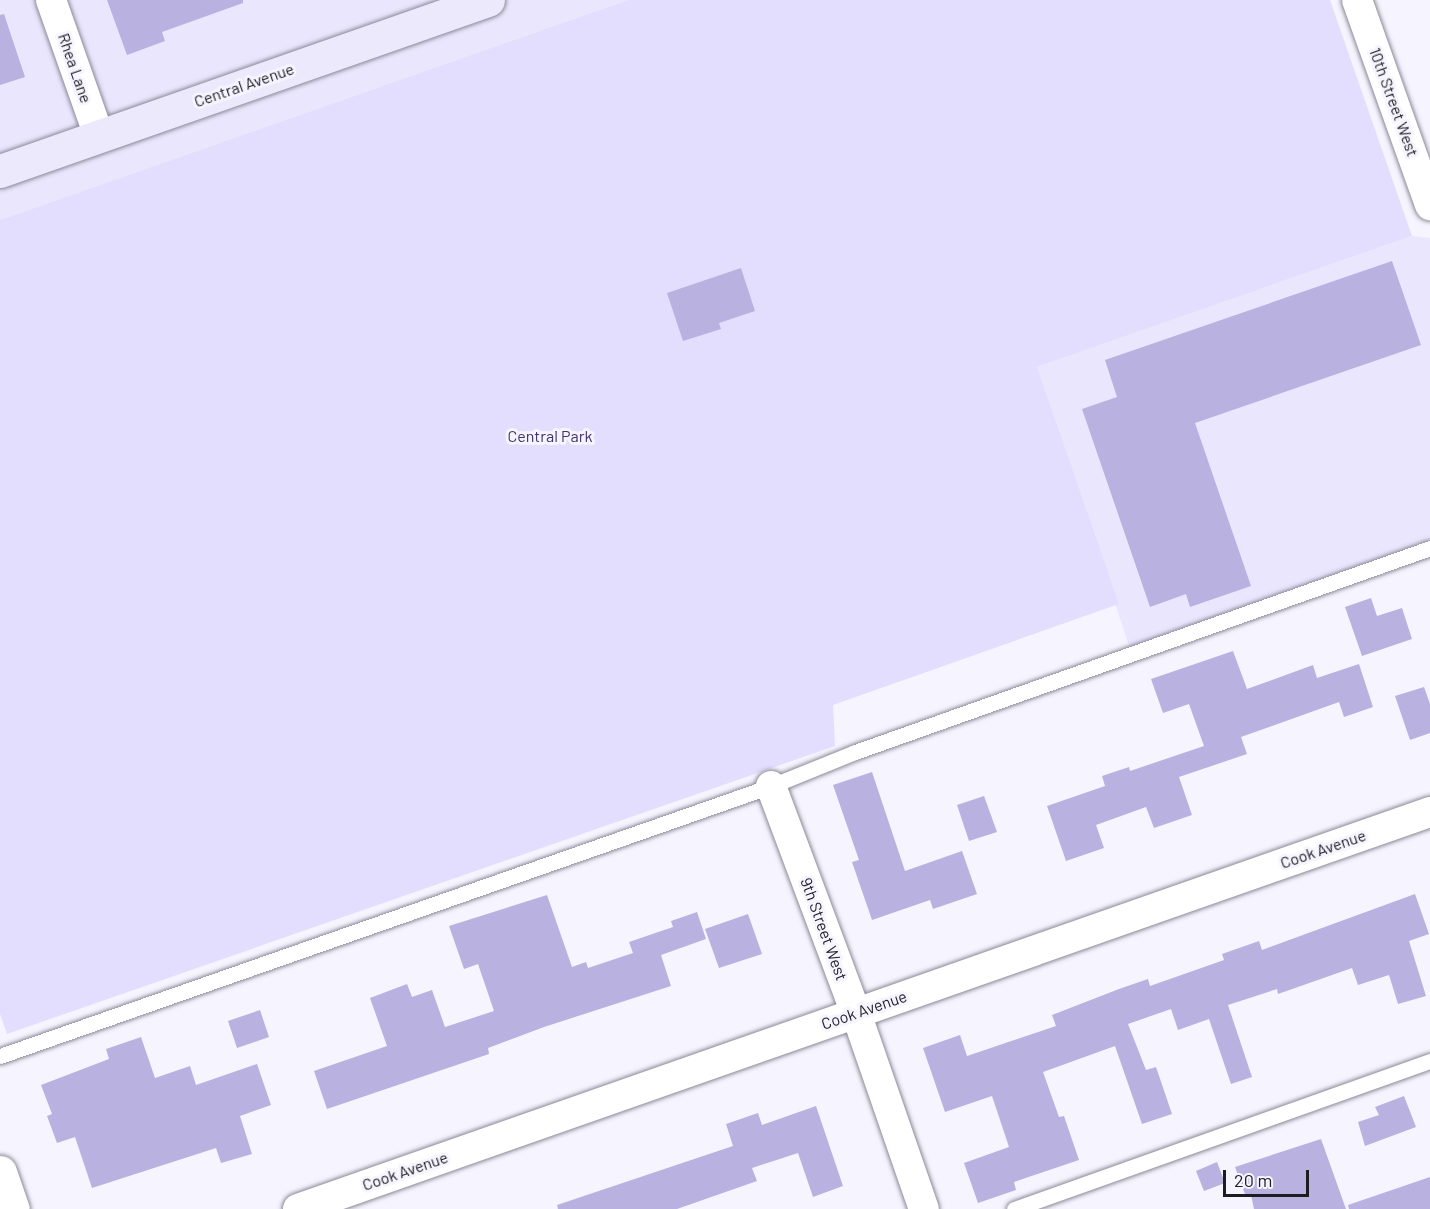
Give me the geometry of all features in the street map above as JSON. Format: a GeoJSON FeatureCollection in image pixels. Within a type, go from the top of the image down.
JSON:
{"type":"FeatureCollection","features":[{"type":"Feature","properties":{"kind":"main road","name":"Central Avenue"},"geometry":{"type":"LineString","coordinates":[[0,171],[488,0]]}},
{"type":"Feature","properties":{"kind":"street","name":"Rhea Lane"},"geometry":{"type":"LineString","coordinates":[[51,0],[99,136]]}},
{"type":"Feature","properties":{"kind":"street","name":"10th Street West"},"geometry":{"type":"LineString","coordinates":[[1357,0],[1430,205]]}},
{"type":"Feature","properties":{"kind":"street","name":"9th Street West"},"geometry":{"type":"LineString","coordinates":[[771,786],[856,1013],[924,1209]]}},
{"type":"Feature","properties":{"kind":"street","name":"Cook Avenue"},"geometry":{"type":"LineString","coordinates":[[298,1209],[1430,812]]}},
{"type":"Feature","properties":{"kind":"street"},"geometry":{"type":"LineString","coordinates":[[0,1172],[13,1209]]}},
{"type":"Feature","properties":{"kind":"lane"},"geometry":{"type":"LineString","coordinates":[[0,1056],[771,786],[855,752],[1430,548]]}},
{"type":"Feature","properties":{"kind":"lane"},"geometry":{"type":"LineString","coordinates":[[1014,1209],[1430,1061]]}},
{"type":"Feature","properties":{"kind":"shaded area"},"geometry":{"type":"Polygon","coordinates":[[[0,0],[628,0],[0,220],[0,0]]]}},
{"type":"Feature","properties":{"kind":"shaded area"},"geometry":{"type":"Polygon","coordinates":[[[1412,236],[1430,238],[1430,548],[1132,655],[1037,367],[1412,236]]]}},
{"type":"Feature","properties":{"kind":"green space","name":"Central Park"},"geometry":{"type":"Polygon","coordinates":[[[628,0],[1330,0],[1412,236],[1037,367],[1119,604],[833,705],[835,746],[7,1034],[0,1014],[0,220],[628,0]]]}},
{"type":"Feature","properties":{"kind":"building"},"geometry":{"type":"Polygon","coordinates":[[[107,0],[243,0],[243,3],[162,32],[165,41],[127,55],[107,0]]]}},
{"type":"Feature","properties":{"kind":"building"},"geometry":{"type":"Polygon","coordinates":[[[4,14],[25,77],[0,85],[0,15],[4,14]]]}},
{"type":"Feature","properties":{"kind":"building"},"geometry":{"type":"Polygon","coordinates":[[[1392,261],[1421,345],[1195,423],[1251,586],[1190,607],[1186,594],[1150,607],[1082,409],[1117,397],[1105,360],[1392,261]]]}},
{"type":"Feature","properties":{"kind":"building"},"geometry":{"type":"Polygon","coordinates":[[[741,268],[755,311],[719,323],[721,329],[683,341],[667,293],[741,268]]]}},
{"type":"Feature","properties":{"kind":"building"},"geometry":{"type":"Polygon","coordinates":[[[1371,598],[1377,616],[1402,608],[1412,639],[1362,656],[1345,607],[1371,598]]]}},
{"type":"Feature","properties":{"kind":"building"},"geometry":{"type":"Polygon","coordinates":[[[1233,651],[1247,689],[1313,665],[1317,678],[1359,664],[1373,707],[1344,717],[1339,702],[1241,737],[1247,754],[1179,777],[1192,815],[1154,828],[1146,807],[1096,825],[1104,848],[1066,861],[1047,806],[1105,786],[1102,776],[1129,767],[1130,771],[1204,746],[1189,704],[1163,713],[1151,679],[1233,651]]]}},
{"type":"Feature","properties":{"kind":"building"},"geometry":{"type":"Polygon","coordinates":[[[1424,687],[1430,704],[1430,733],[1410,740],[1395,696],[1424,687]]]}},
{"type":"Feature","properties":{"kind":"building"},"geometry":{"type":"Polygon","coordinates":[[[872,772],[905,871],[962,851],[977,894],[933,909],[930,900],[872,920],[852,862],[859,860],[833,785],[872,772]]]}},
{"type":"Feature","properties":{"kind":"building"},"geometry":{"type":"Polygon","coordinates":[[[984,796],[997,832],[969,841],[957,805],[984,796]]]}},
{"type":"Feature","properties":{"kind":"building"},"geometry":{"type":"Polygon","coordinates":[[[1415,894],[1429,934],[1409,941],[1426,996],[1398,1004],[1389,975],[1358,985],[1352,968],[1278,994],[1277,989],[1228,1005],[1252,1077],[1231,1084],[1209,1019],[1178,1030],[1171,1009],[1128,1024],[1146,1070],[1156,1067],[1172,1114],[1142,1124],[1115,1046],[1043,1072],[1059,1117],[1064,1116],[1079,1160],[1014,1182],[1016,1190],[978,1203],[964,1163],[1009,1147],[992,1096],[945,1112],[923,1048],[960,1035],[967,1056],[1056,1026],[1052,1015],[1119,989],[1148,979],[1150,986],[1224,960],[1222,954],[1259,941],[1262,950],[1415,894]]]}},
{"type":"Feature","properties":{"kind":"building"},"geometry":{"type":"Polygon","coordinates":[[[547,895],[572,967],[586,962],[588,968],[633,953],[629,942],[673,927],[671,921],[697,912],[706,939],[661,955],[671,986],[544,1027],[488,1048],[489,1054],[327,1109],[314,1071],[387,1046],[370,998],[407,984],[412,997],[432,990],[445,1027],[494,1011],[478,964],[464,969],[449,926],[547,895]]]}},
{"type":"Feature","properties":{"kind":"building"},"geometry":{"type":"Polygon","coordinates":[[[748,914],[762,954],[719,968],[705,929],[748,914]]]}},
{"type":"Feature","properties":{"kind":"building"},"geometry":{"type":"Polygon","coordinates":[[[260,1010],[269,1037],[237,1048],[228,1021],[260,1010]]]}},
{"type":"Feature","properties":{"kind":"building"},"geometry":{"type":"Polygon","coordinates":[[[141,1037],[155,1078],[190,1066],[196,1085],[257,1064],[271,1105],[240,1116],[252,1154],[221,1163],[216,1148],[92,1188],[75,1137],[57,1143],[47,1116],[52,1114],[41,1085],[109,1059],[106,1049],[141,1037]]]}},
{"type":"Feature","properties":{"kind":"building"},"geometry":{"type":"Polygon","coordinates":[[[1404,1096],[1416,1127],[1365,1146],[1358,1122],[1379,1115],[1375,1107],[1404,1096]]]}},
{"type":"Feature","properties":{"kind":"building"},"geometry":{"type":"Polygon","coordinates":[[[816,1106],[843,1186],[813,1197],[798,1153],[752,1168],[757,1181],[677,1209],[558,1209],[557,1205],[733,1146],[726,1124],[758,1113],[762,1125],[816,1106]]]}},
{"type":"Feature","properties":{"kind":"building"},"geometry":{"type":"Polygon","coordinates":[[[1321,1139],[1346,1209],[1254,1209],[1251,1195],[1246,1197],[1235,1167],[1321,1139]]]}},
{"type":"Feature","properties":{"kind":"building"},"geometry":{"type":"Polygon","coordinates":[[[1217,1162],[1225,1183],[1204,1191],[1196,1171],[1217,1162]]]}},
{"type":"Feature","properties":{"kind":"building"},"geometry":{"type":"Polygon","coordinates":[[[1430,1177],[1430,1209],[1349,1209],[1348,1205],[1430,1177]]]}}]}
